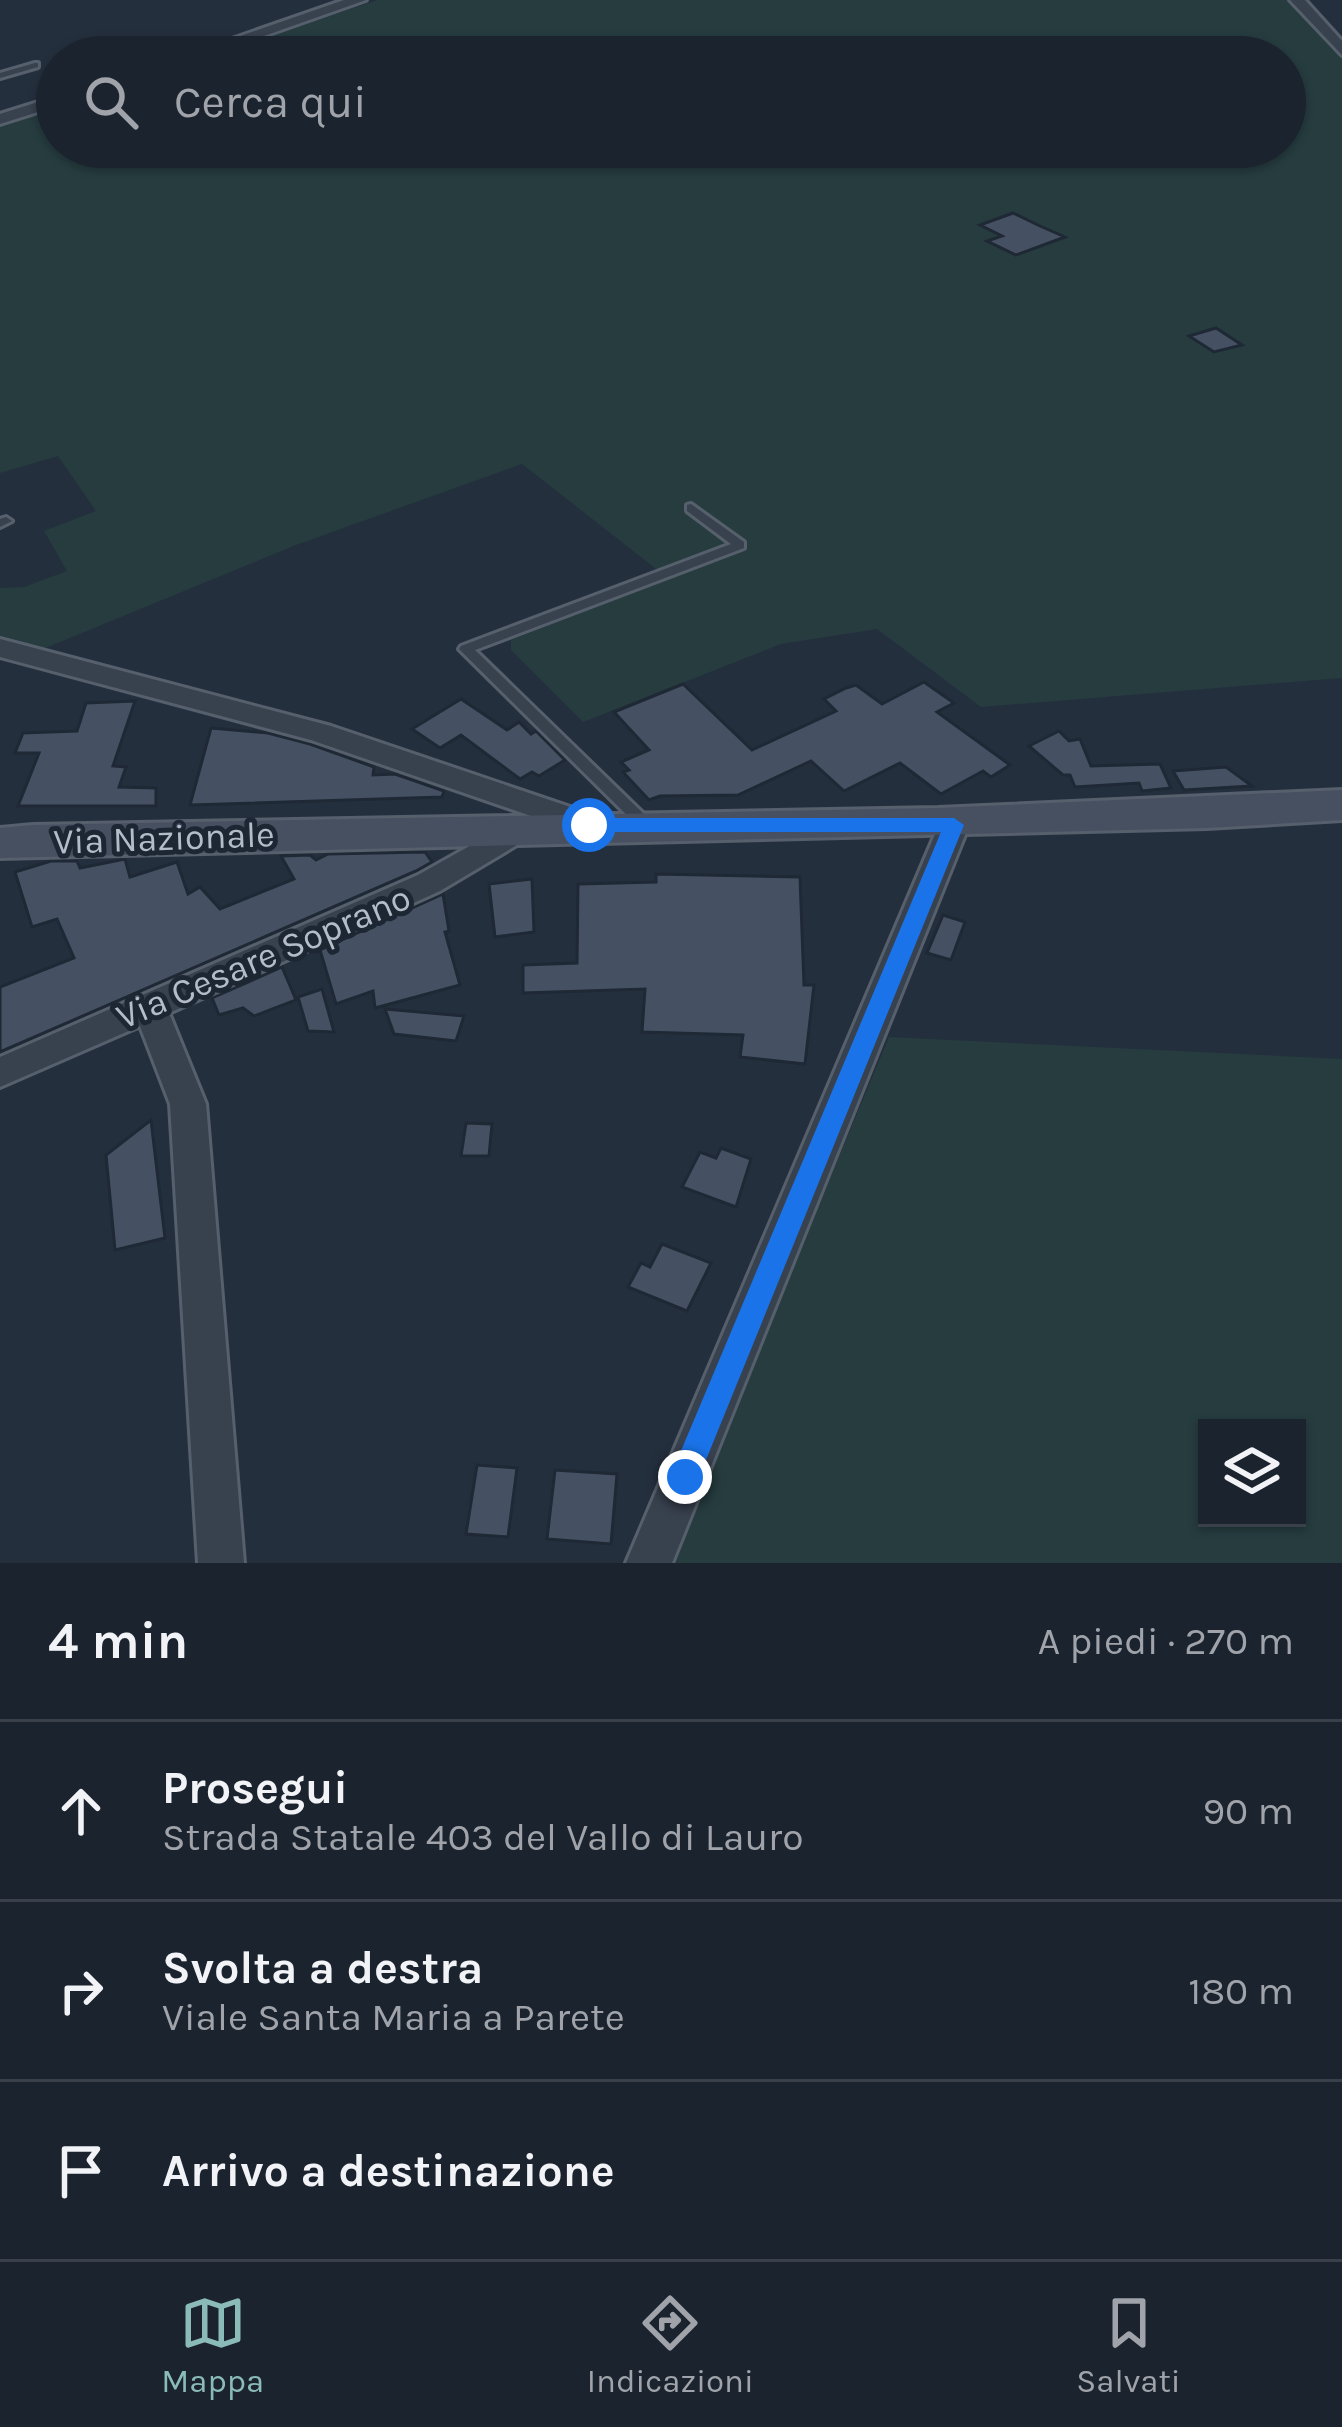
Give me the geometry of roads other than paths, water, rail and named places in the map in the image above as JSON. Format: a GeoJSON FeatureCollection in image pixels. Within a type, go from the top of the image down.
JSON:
{"type":"FeatureCollection","features":[{"type":"Feature","properties":{"kind":"main road","name":"Via Nazionale"},"geometry":{"type":"LineString","coordinates":[[0,843],[589,825],[954,825],[1149,819],[1342,805]]}},
{"type":"Feature","properties":{"kind":"street"},"geometry":{"type":"LineString","coordinates":[[251,36],[359,0]]}},
{"type":"Feature","properties":{"kind":"street"},"geometry":{"type":"LineString","coordinates":[[1297,0],[1342,50]]}},
{"type":"Feature","properties":{"kind":"street"},"geometry":{"type":"LineString","coordinates":[[0,118],[36,107]]}},
{"type":"Feature","properties":{"kind":"street"},"geometry":{"type":"LineString","coordinates":[[0,648],[321,733],[589,825]]}},
{"type":"Feature","properties":{"kind":"street"},"geometry":{"type":"LineString","coordinates":[[649,1563],[954,825]]}},
{"type":"Feature","properties":{"kind":"street","name":"Via Cesare Soprano"},"geometry":{"type":"LineString","coordinates":[[0,1073],[429,884],[521,828]]}},
{"type":"Feature","properties":{"kind":"street"},"geometry":{"type":"LineString","coordinates":[[148,1004],[188,1104],[221,1563]]}},
{"type":"Feature","properties":{"kind":"lane"},"geometry":{"type":"LineString","coordinates":[[0,76],[35,65]]}},
{"type":"Feature","properties":{"kind":"lane"},"geometry":{"type":"LineString","coordinates":[[646,825],[466,649],[740,545],[691,508]]}}]}
